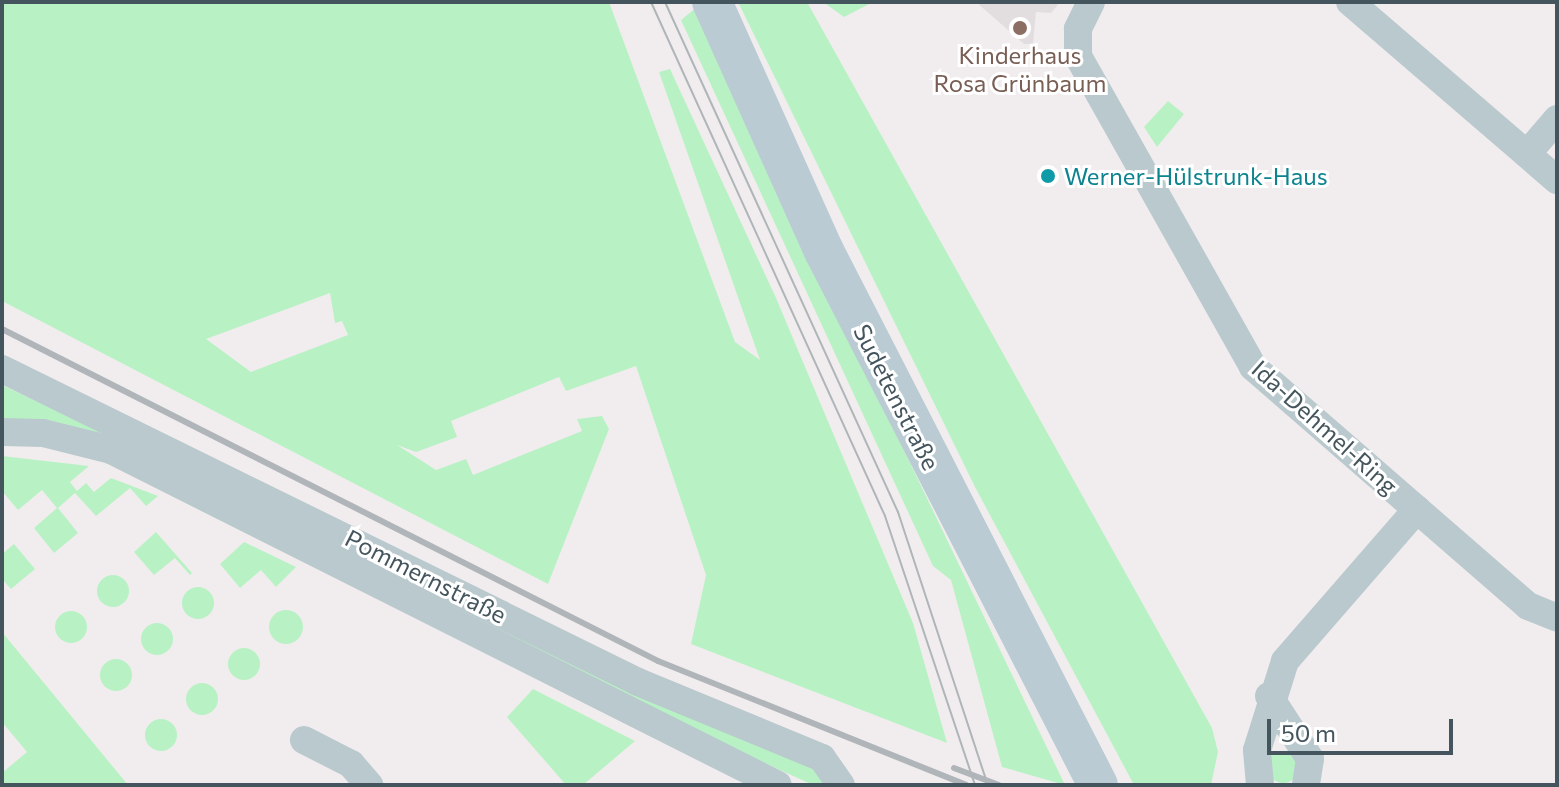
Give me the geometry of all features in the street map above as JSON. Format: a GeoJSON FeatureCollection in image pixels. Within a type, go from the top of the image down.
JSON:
{"type":"FeatureCollection","features":[{"type":"Feature","properties":{"kind":"main road","name":"Sudetenstraße"},"geometry":{"type":"LineString","coordinates":[[712,2],[824,251],[1098,785]]}},
{"type":"Feature","properties":{"kind":"street","name":"Ida-Dehmel-Ring"},"geometry":{"type":"LineString","coordinates":[[1091,2],[1078,29],[1078,56],[1253,367],[1528,606],[1557,618]]}},
{"type":"Feature","properties":{"kind":"street"},"geometry":{"type":"LineString","coordinates":[[1350,2],[1557,180]]}},
{"type":"Feature","properties":{"kind":"street"},"geometry":{"type":"LineString","coordinates":[[1527,154],[1557,119]]}},
{"type":"Feature","properties":{"kind":"street","name":"Pommernstraße"},"geometry":{"type":"LineString","coordinates":[[2,369],[638,682],[822,758],[841,785]]}},
{"type":"Feature","properties":{"kind":"street","name":"Pommernstraße"},"geometry":{"type":"LineString","coordinates":[[2,432],[43,433],[111,450],[778,785]]}},
{"type":"Feature","properties":{"kind":"street","name":"Ida-Dehmel-Ring"},"geometry":{"type":"LineString","coordinates":[[1260,785],[1255,770],[1269,696],[1301,641],[1417,509]]}},
{"type":"Feature","properties":{"kind":"street"},"geometry":{"type":"LineString","coordinates":[[1269,696],[1310,759],[1306,785]]}},
{"type":"Feature","properties":{"kind":"street"},"geometry":{"type":"LineString","coordinates":[[304,740],[351,764],[369,785]]}},
{"type":"Feature","properties":{"kind":"shaded area","name":"Kinderhaus Rosa Grünbaum"},"geometry":{"type":"Polygon","coordinates":[[[976,2],[1060,2],[1051,13],[1036,12],[1033,44],[1024,44],[976,2]]]}},
{"type":"Feature","properties":{"kind":"green space"},"geometry":{"type":"Polygon","coordinates":[[[2,2],[609,2],[735,342],[760,360],[659,72],[670,69],[776,298],[913,623],[947,743],[691,644],[706,575],[636,366],[566,391],[559,377],[451,421],[457,437],[416,452],[397,445],[436,470],[466,459],[473,475],[582,431],[577,419],[602,416],[609,429],[548,584],[2,301],[2,2]],[[330,293],[206,339],[251,372],[348,335],[342,321],[335,323],[330,293]]]}},
{"type":"Feature","properties":{"kind":"green space"},"geometry":{"type":"Polygon","coordinates":[[[738,2],[807,2],[1212,728],[1218,752],[1211,785],[1134,785],[975,487],[738,2]]]}},
{"type":"Feature","properties":{"kind":"green space"},"geometry":{"type":"Polygon","coordinates":[[[823,2],[873,2],[844,17],[823,2]]]}},
{"type":"Feature","properties":{"kind":"green space"},"geometry":{"type":"Polygon","coordinates":[[[697,7],[784,201],[1065,785],[1002,767],[951,580],[933,566],[681,20],[697,7]]]}},
{"type":"Feature","properties":{"kind":"green space"},"geometry":{"type":"Polygon","coordinates":[[[1168,101],[1184,114],[1157,147],[1144,127],[1168,101]]]}},
{"type":"Feature","properties":{"kind":"green space"},"geometry":{"type":"Polygon","coordinates":[[[2,385],[816,769],[830,785],[813,785],[605,690],[117,442],[2,421],[2,385]]]}},
{"type":"Feature","properties":{"kind":"green space"},"geometry":{"type":"Polygon","coordinates":[[[2,456],[89,466],[70,482],[77,491],[86,483],[94,492],[111,478],[158,496],[146,506],[130,488],[96,516],[75,493],[58,508],[78,533],[54,553],[34,528],[57,508],[42,490],[18,510],[2,491],[2,456]]]}},
{"type":"Feature","properties":{"kind":"green space"},"geometry":{"type":"Polygon","coordinates":[[[156,532],[192,573],[190,575],[175,558],[154,575],[134,552],[156,532]]]}},
{"type":"Feature","properties":{"kind":"green space"},"geometry":{"type":"Polygon","coordinates":[[[244,542],[296,567],[276,587],[261,570],[240,588],[220,564],[244,542]]]}},
{"type":"Feature","properties":{"kind":"green space"},"geometry":{"type":"Polygon","coordinates":[[[14,544],[35,569],[11,589],[2,579],[2,554],[14,544]]]}},
{"type":"Feature","properties":{"kind":"green space"},"geometry":{"type":"Polygon","coordinates":[[[113,575],[124,580],[129,591],[124,602],[113,607],[102,602],[97,591],[102,580],[113,575]]]}},
{"type":"Feature","properties":{"kind":"green space"},"geometry":{"type":"Polygon","coordinates":[[[198,587],[210,591],[214,603],[210,615],[198,619],[186,615],[182,603],[186,591],[198,587]]]}},
{"type":"Feature","properties":{"kind":"green space"},"geometry":{"type":"Polygon","coordinates":[[[286,610],[298,615],[303,627],[298,639],[286,644],[274,639],[269,627],[274,615],[286,610]]]}},
{"type":"Feature","properties":{"kind":"green space"},"geometry":{"type":"Polygon","coordinates":[[[71,611],[82,616],[87,627],[82,638],[71,643],[60,638],[55,627],[60,616],[71,611]]]}},
{"type":"Feature","properties":{"kind":"green space"},"geometry":{"type":"Polygon","coordinates":[[[157,623],[169,627],[173,639],[169,651],[157,655],[145,651],[141,639],[145,627],[157,623]]]}},
{"type":"Feature","properties":{"kind":"green space"},"geometry":{"type":"Polygon","coordinates":[[[2,632],[128,785],[2,785],[2,773],[27,752],[2,722],[2,632]]]}},
{"type":"Feature","properties":{"kind":"green space"},"geometry":{"type":"Polygon","coordinates":[[[244,648],[256,652],[260,664],[256,676],[244,680],[232,676],[228,664],[232,652],[244,648]]]}},
{"type":"Feature","properties":{"kind":"green space"},"geometry":{"type":"Polygon","coordinates":[[[116,659],[128,663],[132,675],[128,687],[116,691],[104,687],[100,675],[104,663],[116,659]]]}},
{"type":"Feature","properties":{"kind":"green space"},"geometry":{"type":"Polygon","coordinates":[[[202,683],[214,687],[218,699],[214,711],[202,715],[190,711],[186,699],[190,687],[202,683]]]}},
{"type":"Feature","properties":{"kind":"green space"},"geometry":{"type":"Polygon","coordinates":[[[533,689],[635,741],[583,785],[566,785],[507,717],[533,689]]]}},
{"type":"Feature","properties":{"kind":"green space"},"geometry":{"type":"Polygon","coordinates":[[[161,719],[173,723],[177,735],[173,747],[161,751],[149,747],[145,735],[149,723],[161,719]]]}},
{"type":"Feature","properties":{"kind":"green space"},"geometry":{"type":"Polygon","coordinates":[[[1283,751],[1295,755],[1299,767],[1295,779],[1283,783],[1271,779],[1267,767],[1271,755],[1283,751]]]}},
{"type":"Feature","properties":{"kind":"tram line"},"geometry":{"type":"LineString","coordinates":[[651,2],[885,516],[975,785]]}},
{"type":"Feature","properties":{"kind":"tram line"},"geometry":{"type":"LineString","coordinates":[[665,2],[898,512],[988,785]]}},
{"type":"Feature","properties":{"kind":"railway"},"geometry":{"type":"LineString","coordinates":[[2,329],[658,661],[966,785]]}},
{"type":"Feature","properties":{"kind":"railway"},"geometry":{"type":"LineString","coordinates":[[954,768],[999,785]]}},
{"type":"Feature","properties":{"kind":"place","name":"Kinderhaus Rosa Grünbaum"},"geometry":{"type":"Point","coordinates":[1020,28]}},
{"type":"Feature","properties":{"kind":"place","name":"Werner-Hülstrunk-Haus"},"geometry":{"type":"Point","coordinates":[1048,176]}}]}
